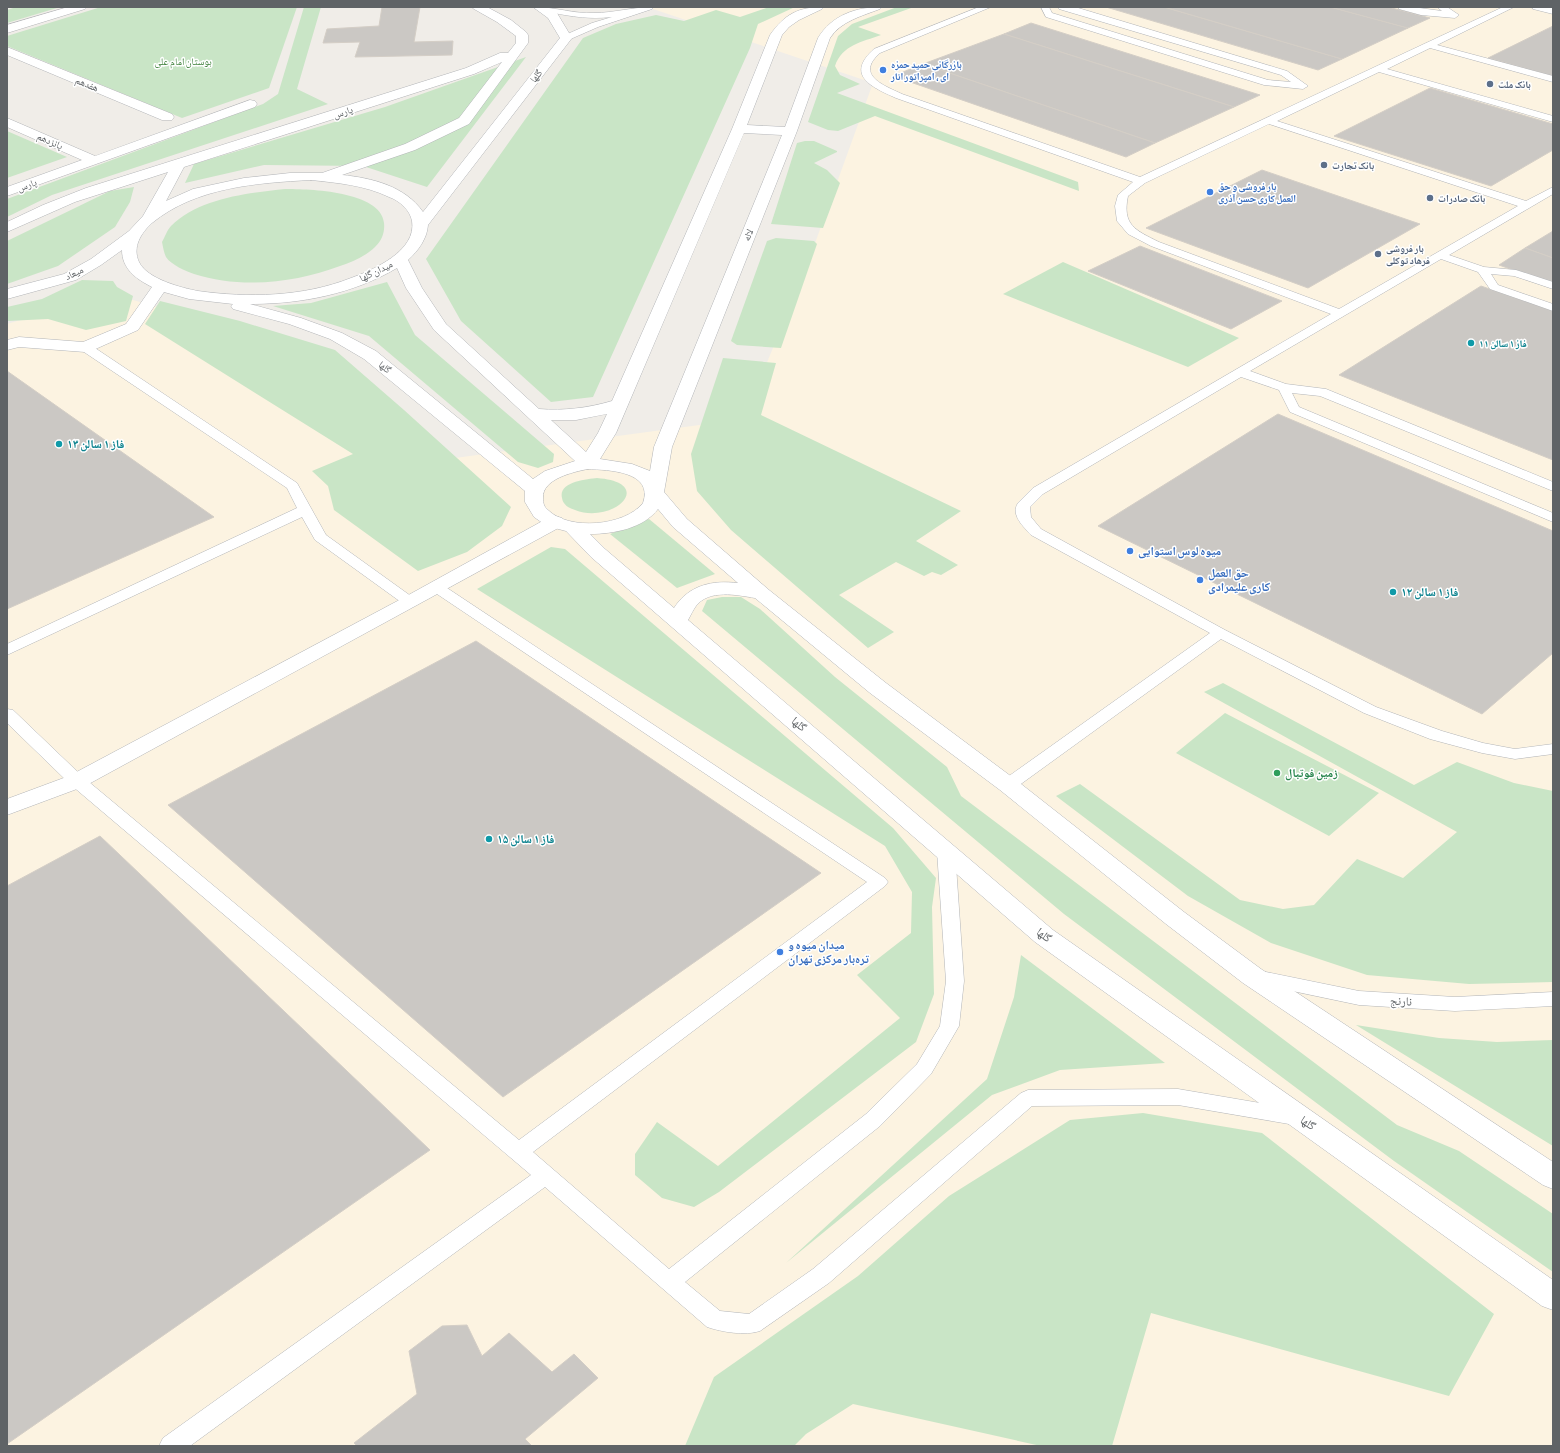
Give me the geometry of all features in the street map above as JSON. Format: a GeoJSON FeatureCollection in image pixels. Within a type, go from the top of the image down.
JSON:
{"type":"FeatureCollection","features":[{"type":"Feature","properties":{"kind":"street"},"geometry":{"type":"LineString","coordinates":[[7,29],[77,7]]}},
{"type":"Feature","properties":{"kind":"street"},"geometry":{"type":"LineString","coordinates":[[321,177],[410,147],[464,121],[522,44],[522,35],[514,27],[501,17],[478,7]]}},
{"type":"Feature","properties":{"kind":"street"},"geometry":{"type":"LineString","coordinates":[[539,7],[553,16],[566,38]]}},
{"type":"Feature","properties":{"kind":"street"},"geometry":{"type":"LineString","coordinates":[[588,464],[607,434],[618,405],[740,129],[776,35],[782,27],[794,17],[818,7]]}},
{"type":"Feature","properties":{"kind":"street","name":"لاله"},"geometry":{"type":"LineString","coordinates":[[564,525],[599,528],[612,526],[631,521],[645,512],[653,502],[663,447],[790,131],[828,30],[841,21],[876,7]]}},
{"type":"Feature","properties":{"kind":"street","name":"گلها"},"geometry":{"type":"LineString","coordinates":[[422,223],[566,38]]}},
{"type":"Feature","properties":{"kind":"street","name":"هفدهم"},"geometry":{"type":"LineString","coordinates":[[7,51],[168,117]]}},
{"type":"Feature","properties":{"kind":"street","name":"پارس"},"geometry":{"type":"LineString","coordinates":[[7,228],[57,204],[94,189],[179,164],[470,71],[504,56]]}},
{"type":"Feature","properties":{"kind":"street","name":"پارس"},"geometry":{"type":"LineString","coordinates":[[7,192],[250,104]]}},
{"type":"Feature","properties":{"kind":"street","name":"پانزدهم"},"geometry":{"type":"LineString","coordinates":[[7,122],[93,160]]}},
{"type":"Feature","properties":{"kind":"street"},"geometry":{"type":"LineString","coordinates":[[740,129],[790,131]]}},
{"type":"Feature","properties":{"kind":"street"},"geometry":{"type":"LineString","coordinates":[[133,234],[149,217],[179,164]]}},
{"type":"Feature","properties":{"kind":"street"},"geometry":{"type":"LineString","coordinates":[[149,217],[173,203],[203,191],[238,182],[275,178],[321,177],[346,179],[376,186],[399,196],[415,208],[422,223]]}},
{"type":"Feature","properties":{"kind":"street","name":"میدان گلها"},"geometry":{"type":"LineString","coordinates":[[133,234],[128,249],[132,264],[145,277],[160,285],[180,292],[205,297],[239,300],[269,299],[313,293],[355,282],[377,273],[400,259],[413,248],[420,235],[422,223]]}},
{"type":"Feature","properties":{"kind":"street","name":"میعاد"},"geometry":{"type":"LineString","coordinates":[[7,294],[70,277],[96,262],[133,234]]}},
{"type":"Feature","properties":{"kind":"street"},"geometry":{"type":"LineString","coordinates":[[400,259],[414,288],[440,327],[588,464]]}},
{"type":"Feature","properties":{"kind":"street"},"geometry":{"type":"LineString","coordinates":[[7,345],[19,342],[85,347],[132,327],[160,285]]}},
{"type":"Feature","properties":{"kind":"street","name":"گلها"},"geometry":{"type":"LineString","coordinates":[[205,297],[302,324],[336,336],[370,355],[535,490],[533,499],[536,508],[543,516],[564,525],[678,620],[1044,936],[1553,1297]]}},
{"type":"Feature","properties":{"kind":"street"},"geometry":{"type":"LineString","coordinates":[[533,414],[561,416],[576,415],[598,411],[618,405]]}},
{"type":"Feature","properties":{"kind":"street"},"geometry":{"type":"LineString","coordinates":[[535,490],[542,481],[554,473],[570,467],[588,464],[608,464],[631,469],[640,473],[651,482],[655,492],[680,523],[762,594],[878,688],[1008,785],[1175,918],[1252,976],[1553,1178]]}},
{"type":"Feature","properties":{"kind":"street"},"geometry":{"type":"LineString","coordinates":[[7,807],[77,781],[436,587],[564,525]]}},
{"type":"Feature","properties":{"kind":"street"},"geometry":{"type":"LineString","coordinates":[[678,620],[689,601],[697,595],[712,590],[725,588],[762,594]]}},
{"type":"Feature","properties":{"kind":"lane"},"geometry":{"type":"LineString","coordinates":[[539,7],[574,15],[594,16],[630,12]]}},
{"type":"Feature","properties":{"kind":"lane"},"geometry":{"type":"LineString","coordinates":[[566,38],[595,25],[630,12],[649,7]]}},
{"type":"Feature","properties":{"kind":"lane"},"geometry":{"type":"LineString","coordinates":[[987,7],[877,51],[868,57],[864,65],[865,73],[873,82],[883,89],[899,96],[1141,181]]}},
{"type":"Feature","properties":{"kind":"lane"},"geometry":{"type":"LineString","coordinates":[[1045,7],[1049,15],[1267,83],[1303,86],[1327,93]]}},
{"type":"Feature","properties":{"kind":"lane"},"geometry":{"type":"LineString","coordinates":[[1062,7],[1284,73],[1303,86]]}},
{"type":"Feature","properties":{"kind":"lane"},"geometry":{"type":"LineString","coordinates":[[1402,7],[1421,12],[1462,17],[1480,21]]}},
{"type":"Feature","properties":{"kind":"lane"},"geometry":{"type":"LineString","coordinates":[[1441,7],[1462,17]]}},
{"type":"Feature","properties":{"kind":"lane"},"geometry":{"type":"LineString","coordinates":[[1340,313],[1155,244],[1129,231],[1124,226],[1121,217],[1121,202],[1123,195],[1141,181],[1510,7]]}},
{"type":"Feature","properties":{"kind":"lane"},"geometry":{"type":"LineString","coordinates":[[1536,7],[1553,11]]}},
{"type":"Feature","properties":{"kind":"lane"},"geometry":{"type":"LineString","coordinates":[[1429,45],[1553,79]]}},
{"type":"Feature","properties":{"kind":"lane"},"geometry":{"type":"LineString","coordinates":[[1378,69],[1553,119]]}},
{"type":"Feature","properties":{"kind":"lane"},"geometry":{"type":"LineString","coordinates":[[1268,121],[1526,205]]}},
{"type":"Feature","properties":{"kind":"lane"},"geometry":{"type":"LineString","coordinates":[[1553,190],[1340,313],[1038,491],[1024,506],[1024,518],[1036,532],[1220,633],[1370,710],[1436,735],[1482,748],[1515,754],[1553,749]]}},
{"type":"Feature","properties":{"kind":"lane"},"geometry":{"type":"LineString","coordinates":[[1440,255],[1482,270],[1516,273],[1553,286]]}},
{"type":"Feature","properties":{"kind":"lane"},"geometry":{"type":"LineString","coordinates":[[1482,270],[1494,287],[1553,308]]}},
{"type":"Feature","properties":{"kind":"lane"},"geometry":{"type":"LineString","coordinates":[[85,347],[292,486],[320,537],[410,602]]}},
{"type":"Feature","properties":{"kind":"lane"},"geometry":{"type":"LineString","coordinates":[[1240,372],[1284,388],[1322,392],[1553,487]]}},
{"type":"Feature","properties":{"kind":"lane"},"geometry":{"type":"LineString","coordinates":[[1284,388],[1294,409],[1553,518]]}},
{"type":"Feature","properties":{"kind":"lane"},"geometry":{"type":"LineString","coordinates":[[7,650],[305,510]]}},
{"type":"Feature","properties":{"kind":"lane"},"geometry":{"type":"LineString","coordinates":[[436,587],[879,882],[518,1152]]}},
{"type":"Feature","properties":{"kind":"lane"},"geometry":{"type":"LineString","coordinates":[[1008,785],[1220,633]]}},
{"type":"Feature","properties":{"kind":"lane"},"geometry":{"type":"LineString","coordinates":[[7,714],[77,781],[546,1175],[715,1320],[752,1324],[821,1276],[1028,1098],[1178,1096],[1300,1118]]}},
{"type":"Feature","properties":{"kind":"lane"},"geometry":{"type":"LineString","coordinates":[[669,1282],[873,1120],[924,1069],[949,1026],[956,981],[946,851]]}},
{"type":"Feature","properties":{"kind":"lane","name":"نارنج"},"geometry":{"type":"LineString","coordinates":[[1252,976],[1359,998],[1455,1004],[1553,999]]}},
{"type":"Feature","properties":{"kind":"lane"},"geometry":{"type":"LineString","coordinates":[[170,1446],[546,1175]]}},
{"type":"Feature","properties":{"kind":"shaded area","name":"میدان میوه و تره‌بار مرکزی تهران"},"geometry":{"type":"Polygon","coordinates":[[[647,7],[1553,7],[1553,1446],[7,1446],[7,324],[133,300],[315,353],[455,458],[744,419],[810,257],[873,83],[647,7]]]}},
{"type":"Feature","properties":{"kind":"green space"},"geometry":{"type":"Polygon","coordinates":[[[16,7],[57,8],[7,23],[7,10],[16,7]]]}},
{"type":"Feature","properties":{"kind":"green space","name":"بوستان امام علی"},"geometry":{"type":"Polygon","coordinates":[[[101,7],[297,7],[269,88],[182,118],[7,46],[7,36],[101,7]]]}},
{"type":"Feature","properties":{"kind":"green space"},"geometry":{"type":"Polygon","coordinates":[[[304,7],[321,7],[297,89],[328,104],[52,195],[7,217],[7,199],[263,104],[278,94],[304,7]]]}},
{"type":"Feature","properties":{"kind":"green space"},"geometry":{"type":"Polygon","coordinates":[[[769,7],[795,7],[758,24],[750,48],[593,397],[551,402],[461,321],[426,259],[583,38],[616,24],[656,15],[684,21],[716,10],[740,17],[769,7]]]}},
{"type":"Feature","properties":{"kind":"green space"},"geometry":{"type":"Polygon","coordinates":[[[897,7],[914,7],[858,27],[881,35],[860,42],[842,53],[835,66],[840,75],[860,84],[837,93],[1078,182],[1079,191],[875,116],[838,131],[828,130],[808,122],[838,36],[852,24],[897,7]]]}},
{"type":"Feature","properties":{"kind":"green space"},"geometry":{"type":"Polygon","coordinates":[[[526,57],[427,187],[363,166],[264,165],[185,183],[194,164],[385,107],[526,57]]]}},
{"type":"Feature","properties":{"kind":"green space"},"geometry":{"type":"Polygon","coordinates":[[[7,131],[67,157],[7,178],[7,131]]]}},
{"type":"Feature","properties":{"kind":"green space"},"geometry":{"type":"Polygon","coordinates":[[[814,141],[837,151],[814,163],[827,170],[840,183],[823,228],[771,224],[797,143],[814,141]]]}},
{"type":"Feature","properties":{"kind":"green space"},"geometry":{"type":"Polygon","coordinates":[[[134,187],[130,202],[115,227],[58,266],[7,284],[7,241],[110,191],[134,187]]]}},
{"type":"Feature","properties":{"kind":"green space"},"geometry":{"type":"Polygon","coordinates":[[[285,189],[326,191],[358,198],[371,204],[380,212],[384,223],[384,230],[381,239],[377,245],[367,253],[345,264],[305,277],[268,282],[249,283],[212,279],[183,269],[171,263],[166,257],[162,242],[168,229],[182,217],[195,209],[225,198],[285,189]]]}},
{"type":"Feature","properties":{"kind":"green space"},"geometry":{"type":"Polygon","coordinates":[[[776,238],[814,241],[817,244],[781,348],[737,345],[731,341],[767,241],[776,238]]]}},
{"type":"Feature","properties":{"kind":"green space"},"geometry":{"type":"Polygon","coordinates":[[[1063,262],[1239,338],[1188,367],[1003,294],[1063,262]]]}},
{"type":"Feature","properties":{"kind":"green space"},"geometry":{"type":"Polygon","coordinates":[[[82,280],[113,281],[117,287],[133,296],[126,321],[86,330],[48,319],[7,321],[7,307],[42,299],[82,280]]]}},
{"type":"Feature","properties":{"kind":"green space"},"geometry":{"type":"Polygon","coordinates":[[[387,282],[415,335],[554,454],[553,462],[538,468],[518,462],[369,336],[273,306],[311,303],[387,282]]]}},
{"type":"Feature","properties":{"kind":"green space"},"geometry":{"type":"Polygon","coordinates":[[[160,301],[240,321],[335,350],[511,507],[502,526],[467,552],[418,571],[334,510],[328,486],[312,471],[353,454],[145,324],[160,301]]]}},
{"type":"Feature","properties":{"kind":"green space"},"geometry":{"type":"Polygon","coordinates":[[[723,358],[776,363],[761,415],[961,511],[916,541],[958,565],[941,575],[932,572],[924,576],[896,562],[839,595],[894,632],[868,648],[731,530],[697,491],[691,454],[723,358]]]}},
{"type":"Feature","properties":{"kind":"green space"},"geometry":{"type":"Polygon","coordinates":[[[597,478],[615,481],[624,487],[627,494],[623,502],[614,508],[603,512],[589,513],[573,509],[565,504],[562,498],[564,488],[574,482],[597,478]]]}},
{"type":"Feature","properties":{"kind":"green space"},"geometry":{"type":"Polygon","coordinates":[[[649,519],[715,574],[677,588],[610,534],[649,519]]]}},
{"type":"Feature","properties":{"kind":"green space"},"geometry":{"type":"Polygon","coordinates":[[[551,547],[565,549],[893,828],[936,878],[932,907],[934,994],[916,1042],[719,1192],[694,1207],[662,1198],[635,1175],[635,1154],[657,1122],[718,1166],[900,1018],[857,975],[911,933],[912,892],[885,846],[477,589],[551,547]]]}},
{"type":"Feature","properties":{"kind":"green space"},"geometry":{"type":"Polygon","coordinates":[[[722,597],[741,597],[760,609],[835,677],[947,767],[961,796],[1397,1125],[1459,1151],[1553,1214],[1553,1272],[1394,1161],[1064,914],[702,611],[707,600],[722,597]]]}},
{"type":"Feature","properties":{"kind":"green space"},"geometry":{"type":"Polygon","coordinates":[[[1223,683],[1414,785],[1457,762],[1514,783],[1553,791],[1553,982],[1469,984],[1367,975],[1271,943],[1188,896],[1056,796],[1080,784],[1240,900],[1283,909],[1314,905],[1357,859],[1403,878],[1457,832],[1204,692],[1223,683]]]}},
{"type":"Feature","properties":{"kind":"green space","name":"زمین فوتبال"},"geometry":{"type":"Polygon","coordinates":[[[1225,713],[1379,793],[1329,836],[1176,753],[1225,713]]]}},
{"type":"Feature","properties":{"kind":"green space"},"geometry":{"type":"Polygon","coordinates":[[[1021,955],[1165,1063],[1060,1070],[992,1095],[786,1263],[987,1079],[1014,997],[1021,955]]]}},
{"type":"Feature","properties":{"kind":"green space"},"geometry":{"type":"Polygon","coordinates":[[[1356,1025],[1439,1038],[1497,1042],[1553,1040],[1553,1146],[1356,1025]]]}},
{"type":"Feature","properties":{"kind":"green space"},"geometry":{"type":"Polygon","coordinates":[[[1143,1113],[1262,1133],[1494,1314],[1449,1396],[1151,1313],[1112,1446],[1041,1446],[853,1404],[806,1434],[794,1446],[685,1446],[714,1377],[858,1276],[949,1196],[1070,1120],[1143,1113]]]}},
{"type":"Feature","properties":{"kind":"building"},"geometry":{"type":"Polygon","coordinates":[[[382,7],[420,7],[414,42],[453,41],[452,55],[355,57],[360,42],[323,43],[327,29],[379,26],[382,7]]]}},
{"type":"Feature","properties":{"kind":"building"},"geometry":{"type":"Polygon","coordinates":[[[1106,7],[1164,7],[1342,59],[1318,70],[1106,7]]]}},
{"type":"Feature","properties":{"kind":"building"},"geometry":{"type":"Polygon","coordinates":[[[1164,7],[1330,7],[1408,28],[1342,59],[1164,7]]]}},
{"type":"Feature","properties":{"kind":"building"},"geometry":{"type":"Polygon","coordinates":[[[1330,7],[1388,7],[1430,18],[1408,28],[1330,7]]]}},
{"type":"Feature","properties":{"kind":"building"},"geometry":{"type":"Polygon","coordinates":[[[1031,23],[1260,95],[1234,107],[1004,34],[1031,23]]]}},
{"type":"Feature","properties":{"kind":"building"},"geometry":{"type":"Polygon","coordinates":[[[1553,26],[1553,76],[1488,58],[1553,26]]]}},
{"type":"Feature","properties":{"kind":"building"},"geometry":{"type":"Polygon","coordinates":[[[1004,34],[1234,107],[1155,143],[923,64],[1004,34]]]}},
{"type":"Feature","properties":{"kind":"building"},"geometry":{"type":"Polygon","coordinates":[[[923,64],[1155,143],[1126,157],[893,76],[923,64]]]}},
{"type":"Feature","properties":{"kind":"building"},"geometry":{"type":"Polygon","coordinates":[[[1430,88],[1553,124],[1553,150],[1491,186],[1334,136],[1430,88]]]}},
{"type":"Feature","properties":{"kind":"building"},"geometry":{"type":"Polygon","coordinates":[[[1262,170],[1420,224],[1308,288],[1146,228],[1262,170]]]}},
{"type":"Feature","properties":{"kind":"building"},"geometry":{"type":"Polygon","coordinates":[[[1553,231],[1553,258],[1525,248],[1553,231]]]}},
{"type":"Feature","properties":{"kind":"building"},"geometry":{"type":"Polygon","coordinates":[[[1140,246],[1282,301],[1231,329],[1088,271],[1140,246]]]}},
{"type":"Feature","properties":{"kind":"building"},"geometry":{"type":"Polygon","coordinates":[[[1525,248],[1553,258],[1553,284],[1499,265],[1525,248]]]}},
{"type":"Feature","properties":{"kind":"building","name":"فاز ۱ سالن ۱۱"},"geometry":{"type":"Polygon","coordinates":[[[1481,286],[1553,311],[1553,460],[1339,375],[1481,286]]]}},
{"type":"Feature","properties":{"kind":"building","name":"فاز ۱ سالن ۱۳"},"geometry":{"type":"Polygon","coordinates":[[[7,371],[214,517],[7,609],[7,371]]]}},
{"type":"Feature","properties":{"kind":"building","name":"فاز ۱ سالن ۱۲"},"geometry":{"type":"Polygon","coordinates":[[[1278,414],[1553,531],[1553,653],[1482,714],[1098,526],[1278,414]]]}},
{"type":"Feature","properties":{"kind":"building","name":"فاز ۱ سالن ۱۵"},"geometry":{"type":"Polygon","coordinates":[[[476,641],[821,873],[503,1097],[168,805],[476,641]]]}},
{"type":"Feature","properties":{"kind":"building"},"geometry":{"type":"Polygon","coordinates":[[[100,836],[430,1150],[7,1444],[7,886],[100,836]]]}},
{"type":"Feature","properties":{"kind":"building"},"geometry":{"type":"Polygon","coordinates":[[[467,1325],[482,1356],[509,1333],[552,1372],[574,1354],[598,1378],[525,1439],[532,1446],[357,1446],[354,1443],[417,1394],[409,1351],[442,1326],[467,1325]]]}},
{"type":"Feature","properties":{"kind":"place","name":"بازرگانی حمید حمزه ای ، امپراتور انار"},"geometry":{"type":"Point","coordinates":[883,70]}},
{"type":"Feature","properties":{"kind":"place","name":"بانک ملت"},"geometry":{"type":"Point","coordinates":[1490,84]}},
{"type":"Feature","properties":{"kind":"place","name":"بانک تجارت"},"geometry":{"type":"Point","coordinates":[1324,165]}},
{"type":"Feature","properties":{"kind":"place","name":"بار فروشی و حق العمل کاری حسن آذری"},"geometry":{"type":"Point","coordinates":[1210,192]}},
{"type":"Feature","properties":{"kind":"place","name":"بانک صادرات"},"geometry":{"type":"Point","coordinates":[1430,198]}},
{"type":"Feature","properties":{"kind":"place","name":"بار فروشی فرهاد توکلی"},"geometry":{"type":"Point","coordinates":[1378,254]}},
{"type":"Feature","properties":{"kind":"place","name":"فاز ۱ سالن ۱۱"},"geometry":{"type":"Point","coordinates":[1471,343]}},
{"type":"Feature","properties":{"kind":"place","name":"فاز ۱ سالن ۱۳"},"geometry":{"type":"Point","coordinates":[59,444]}},
{"type":"Feature","properties":{"kind":"place","name":"میوه لوس استوایی"},"geometry":{"type":"Point","coordinates":[1130,551]}},
{"type":"Feature","properties":{"kind":"place","name":"حق العمل کاری علیمرادی"},"geometry":{"type":"Point","coordinates":[1200,580]}},
{"type":"Feature","properties":{"kind":"place","name":"فاز ۱ سالن ۱۲"},"geometry":{"type":"Point","coordinates":[1393,592]}},
{"type":"Feature","properties":{"kind":"place","name":"زمین فوتبال"},"geometry":{"type":"Point","coordinates":[1277,773]}},
{"type":"Feature","properties":{"kind":"place","name":"فاز ۱ سالن ۱۵"},"geometry":{"type":"Point","coordinates":[489,839]}},
{"type":"Feature","properties":{"kind":"place","name":"میدان میوه و تره‌بار مرکزی تهران"},"geometry":{"type":"Point","coordinates":[780,952]}}]}
